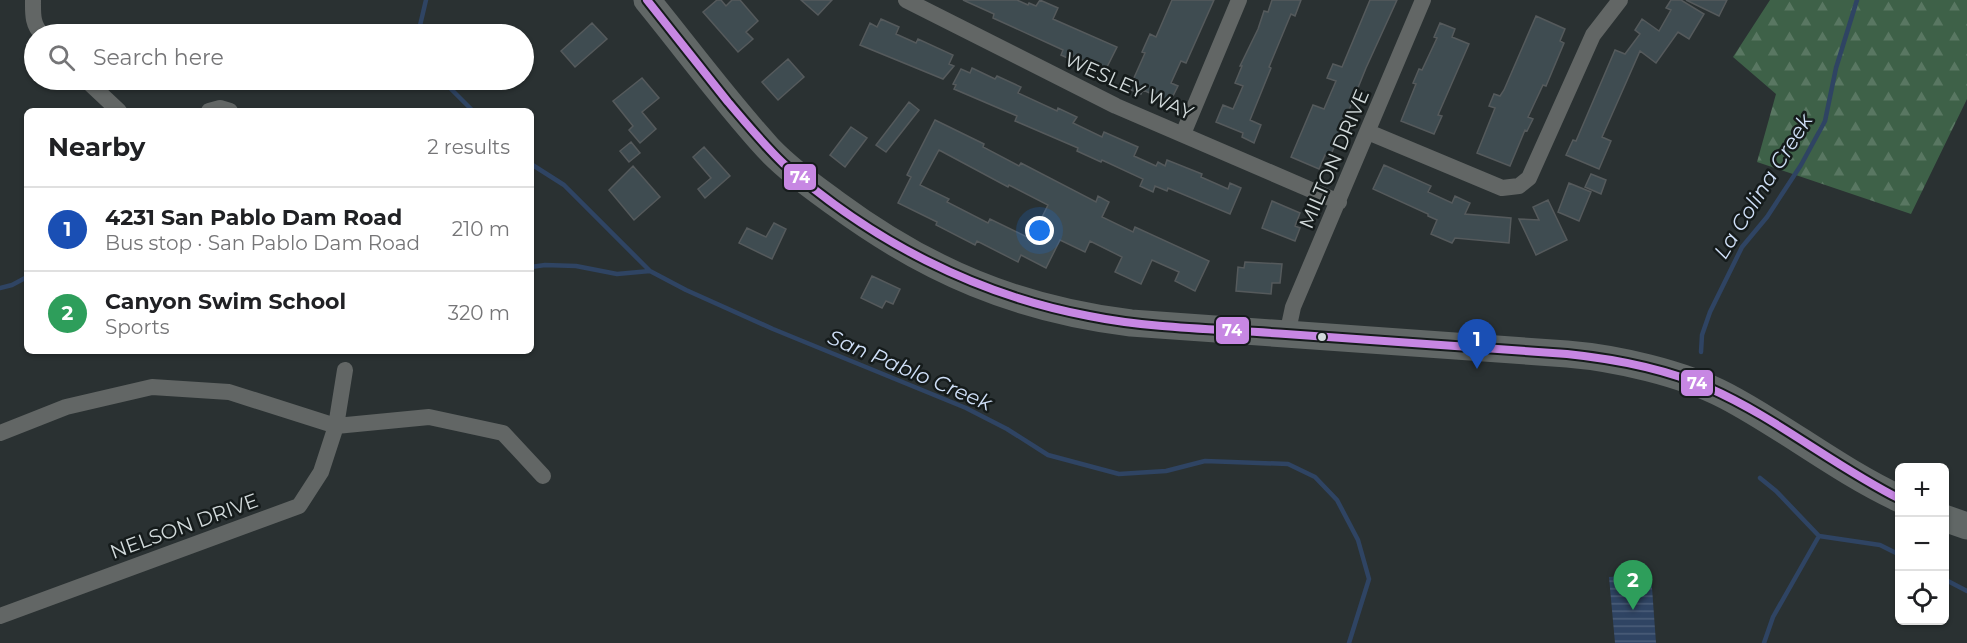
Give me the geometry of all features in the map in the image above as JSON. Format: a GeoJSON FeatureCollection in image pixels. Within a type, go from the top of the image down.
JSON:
{"type":"FeatureCollection","features":[{"type":"Feature","properties":{"kind":"main road"},"geometry":{"type":"LineString","coordinates":[[646,0],[770,149],[808,184],[901,248],[950,274],[991,291],[1036,305],[1098,319],[1203,330],[1574,355],[1633,365],[1681,378],[1724,395],[1895,497]]}},
{"type":"Feature","properties":{"kind":"main road"},"geometry":{"type":"LineString","coordinates":[[1949,520],[1967,526]]}},
{"type":"Feature","properties":{"kind":"street"},"geometry":{"type":"LineString","coordinates":[[33,0],[35,24]]}},
{"type":"Feature","properties":{"kind":"street","name":"WESLEY WAY"},"geometry":{"type":"LineString","coordinates":[[906,0],[1116,106],[1339,202]]}},
{"type":"Feature","properties":{"kind":"street"},"geometry":{"type":"LineString","coordinates":[[1183,134],[1239,0]]}},
{"type":"Feature","properties":{"kind":"street","name":"MILTON DRIVE"},"geometry":{"type":"LineString","coordinates":[[1287,335],[1293,308],[1424,0]]}},
{"type":"Feature","properties":{"kind":"street"},"geometry":{"type":"LineString","coordinates":[[1368,132],[1502,188],[1519,186],[1529,178],[1593,35],[1620,0]]}},
{"type":"Feature","properties":{"kind":"street"},"geometry":{"type":"LineString","coordinates":[[97,90],[116,108]]}},
{"type":"Feature","properties":{"kind":"street","name":"NELSON DRIVE"},"geometry":{"type":"LineString","coordinates":[[0,616],[299,506],[321,472],[336,426],[345,370]]}},
{"type":"Feature","properties":{"kind":"street"},"geometry":{"type":"LineString","coordinates":[[0,433],[66,407],[152,387],[229,392],[336,426],[429,417],[503,433],[543,476]]}},
{"type":"Feature","properties":{"kind":"green space"},"geometry":{"type":"Polygon","coordinates":[[[1770,0],[1967,0],[1967,99],[1911,214],[1757,162],[1776,94],[1733,57],[1770,0]]]}},
{"type":"Feature","properties":{"kind":"water"},"geometry":{"type":"Polygon","coordinates":[[[1651,574],[1656,643],[1615,643],[1609,577],[1651,574]]]}},
{"type":"Feature","properties":{"kind":"building"},"geometry":{"type":"Polygon","coordinates":[[[717,0],[721,0],[726,6],[732,0],[740,0],[758,21],[746,32],[753,39],[738,52],[703,12],[717,0]]]}},
{"type":"Feature","properties":{"kind":"building"},"geometry":{"type":"Polygon","coordinates":[[[801,0],[832,0],[818,15],[801,0]]]}},
{"type":"Feature","properties":{"kind":"building"},"geometry":{"type":"Polygon","coordinates":[[[963,0],[1017,0],[1036,6],[1040,0],[1058,8],[1053,19],[1117,47],[1105,71],[1074,56],[1072,60],[1061,55],[1063,50],[993,18],[994,14],[963,0]]]}},
{"type":"Feature","properties":{"kind":"building"},"geometry":{"type":"Polygon","coordinates":[[[1172,0],[1214,0],[1186,63],[1181,61],[1171,83],[1178,86],[1170,102],[1143,90],[1141,94],[1129,89],[1145,53],[1142,52],[1150,34],[1156,37],[1172,0]]]}},
{"type":"Feature","properties":{"kind":"building"},"geometry":{"type":"Polygon","coordinates":[[[1272,0],[1301,0],[1295,16],[1291,14],[1250,120],[1261,125],[1254,143],[1242,137],[1243,133],[1216,122],[1223,105],[1233,109],[1243,86],[1235,83],[1242,66],[1240,66],[1264,11],[1268,12],[1272,0]]]}},
{"type":"Feature","properties":{"kind":"building"},"geometry":{"type":"Polygon","coordinates":[[[1370,0],[1397,0],[1366,68],[1330,157],[1325,155],[1319,169],[1291,157],[1313,105],[1324,109],[1336,81],[1327,78],[1333,64],[1342,67],[1370,0]]]}},
{"type":"Feature","properties":{"kind":"building"},"geometry":{"type":"Polygon","coordinates":[[[1671,0],[1681,0],[1704,14],[1689,39],[1678,32],[1656,63],[1640,51],[1602,137],[1611,141],[1599,169],[1566,155],[1573,140],[1576,141],[1615,50],[1625,54],[1640,34],[1635,30],[1642,19],[1659,31],[1671,10],[1666,8],[1671,0]]]}},
{"type":"Feature","properties":{"kind":"building"},"geometry":{"type":"Polygon","coordinates":[[[1686,0],[1727,0],[1719,16],[1686,0]]]}},
{"type":"Feature","properties":{"kind":"building"},"geometry":{"type":"Polygon","coordinates":[[[1536,16],[1565,29],[1560,41],[1564,43],[1546,86],[1543,85],[1528,117],[1533,119],[1527,131],[1525,130],[1510,166],[1477,153],[1495,108],[1489,106],[1494,94],[1500,96],[1504,90],[1536,16]]]}},
{"type":"Feature","properties":{"kind":"building"},"geometry":{"type":"Polygon","coordinates":[[[881,19],[899,27],[896,34],[916,43],[918,39],[953,55],[949,64],[954,66],[943,79],[860,45],[870,23],[877,27],[881,19]]]}},
{"type":"Feature","properties":{"kind":"building"},"geometry":{"type":"Polygon","coordinates":[[[592,23],[607,39],[575,67],[561,51],[592,23]]]}},
{"type":"Feature","properties":{"kind":"building"},"geometry":{"type":"Polygon","coordinates":[[[1440,23],[1455,29],[1452,37],[1469,44],[1438,115],[1442,116],[1434,134],[1401,121],[1416,84],[1413,83],[1419,69],[1422,70],[1437,38],[1434,37],[1440,23]]]}},
{"type":"Feature","properties":{"kind":"building"},"geometry":{"type":"Polygon","coordinates":[[[788,59],[804,77],[778,100],[762,82],[788,59]]]}},
{"type":"Feature","properties":{"kind":"building"},"geometry":{"type":"Polygon","coordinates":[[[972,68],[995,79],[997,76],[1021,87],[1018,93],[1057,111],[1058,108],[1077,117],[1073,123],[1102,137],[1104,132],[1138,147],[1134,156],[1156,166],[1158,162],[1165,166],[1167,160],[1202,174],[1201,177],[1228,189],[1230,183],[1241,188],[1230,214],[1168,188],[1167,191],[1155,186],[1153,192],[1140,186],[1143,179],[1077,151],[1078,148],[1015,121],[1017,116],[954,89],[956,85],[953,84],[961,69],[970,73],[972,68]]]}},
{"type":"Feature","properties":{"kind":"building"},"geometry":{"type":"Polygon","coordinates":[[[642,78],[659,98],[642,112],[656,129],[640,143],[629,130],[633,126],[613,101],[642,78]]]}},
{"type":"Feature","properties":{"kind":"building"},"geometry":{"type":"Polygon","coordinates":[[[909,102],[919,110],[886,152],[876,145],[909,102]]]}},
{"type":"Feature","properties":{"kind":"building"},"geometry":{"type":"Polygon","coordinates":[[[935,120],[984,144],[983,147],[1019,166],[1021,163],[1096,202],[1098,196],[1109,202],[1102,217],[1133,232],[1135,227],[1209,261],[1195,291],[1175,281],[1179,272],[1152,260],[1141,284],[1115,272],[1122,257],[1090,241],[1085,252],[1060,240],[1046,268],[1021,255],[1018,262],[977,241],[975,245],[936,225],[937,222],[898,203],[911,177],[907,175],[935,120]],[[939,150],[920,185],[949,199],[947,202],[988,223],[990,219],[1031,239],[1048,205],[1009,185],[1008,187],[939,150]]]}},
{"type":"Feature","properties":{"kind":"building"},"geometry":{"type":"Polygon","coordinates":[[[851,127],[867,138],[845,167],[830,155],[851,127]]]}},
{"type":"Feature","properties":{"kind":"building"},"geometry":{"type":"Polygon","coordinates":[[[631,142],[640,153],[629,162],[620,151],[631,142]]]}},
{"type":"Feature","properties":{"kind":"building"},"geometry":{"type":"Polygon","coordinates":[[[704,147],[730,176],[705,198],[698,189],[711,178],[693,157],[704,147]]]}},
{"type":"Feature","properties":{"kind":"building"},"geometry":{"type":"Polygon","coordinates":[[[1384,165],[1431,186],[1428,192],[1452,203],[1455,196],[1470,203],[1465,214],[1511,218],[1509,243],[1455,238],[1452,243],[1431,234],[1437,220],[1373,189],[1384,165]]]}},
{"type":"Feature","properties":{"kind":"building"},"geometry":{"type":"Polygon","coordinates":[[[633,166],[660,197],[634,220],[609,190],[633,166]]]}},
{"type":"Feature","properties":{"kind":"building"},"geometry":{"type":"Polygon","coordinates":[[[1591,174],[1606,180],[1601,194],[1585,187],[1591,174]]]}},
{"type":"Feature","properties":{"kind":"building"},"geometry":{"type":"Polygon","coordinates":[[[1569,183],[1591,192],[1579,221],[1558,212],[1569,183]]]}},
{"type":"Feature","properties":{"kind":"building"},"geometry":{"type":"Polygon","coordinates":[[[1548,200],[1567,240],[1536,255],[1519,219],[1539,220],[1533,207],[1548,200]]]}},
{"type":"Feature","properties":{"kind":"building"},"geometry":{"type":"Polygon","coordinates":[[[1272,201],[1300,213],[1295,226],[1300,228],[1295,241],[1262,228],[1272,201]]]}},
{"type":"Feature","properties":{"kind":"building"},"geometry":{"type":"Polygon","coordinates":[[[774,223],[786,229],[772,259],[739,243],[747,228],[766,237],[774,223]]]}},
{"type":"Feature","properties":{"kind":"building"},"geometry":{"type":"Polygon","coordinates":[[[1245,262],[1282,264],[1280,283],[1272,283],[1271,294],[1236,291],[1238,267],[1244,268],[1245,262]]]}},
{"type":"Feature","properties":{"kind":"building"},"geometry":{"type":"Polygon","coordinates":[[[872,276],[900,289],[893,304],[886,301],[882,308],[861,298],[872,276]]]}},
{"type":"Feature","properties":{"kind":"waterway","name":"San Pablo Creek"},"geometry":{"type":"LineString","coordinates":[[420,24],[426,0]]}},
{"type":"Feature","properties":{"kind":"waterway","name":"La Colina Creek"},"geometry":{"type":"LineString","coordinates":[[1701,352],[1702,335],[1710,312],[1742,247],[1767,217],[1801,165],[1825,121],[1836,68],[1857,0]]}},
{"type":"Feature","properties":{"kind":"waterway","name":"San Pablo Creek"},"geometry":{"type":"LineString","coordinates":[[452,90],[470,108]]}},
{"type":"Feature","properties":{"kind":"waterway","name":"San Pablo Creek"},"geometry":{"type":"LineString","coordinates":[[534,166],[564,185],[650,271],[686,290],[773,329],[966,408],[1007,429],[1048,455],[1119,474],[1166,471],[1205,461],[1288,464],[1315,477],[1337,500],[1358,540],[1369,579],[1349,643]]}},
{"type":"Feature","properties":{"kind":"waterway"},"geometry":{"type":"LineString","coordinates":[[534,267],[576,266],[617,274],[650,271]]}},
{"type":"Feature","properties":{"kind":"waterway"},"geometry":{"type":"LineString","coordinates":[[0,288],[24,279]]}},
{"type":"Feature","properties":{"kind":"waterway","name":"La Colina Creek"},"geometry":{"type":"LineString","coordinates":[[1760,478],[1776,491],[1819,536]]}},
{"type":"Feature","properties":{"kind":"waterway","name":"San Pablo Creek"},"geometry":{"type":"LineString","coordinates":[[1764,643],[1773,617],[1819,536],[1880,545],[1895,552]]}},
{"type":"Feature","properties":{"kind":"waterway","name":"San Pablo Creek"},"geometry":{"type":"LineString","coordinates":[[1949,582],[1967,591]]}},
{"type":"Feature","properties":{"kind":"transit line","name":"74"},"geometry":{"type":"LineString","coordinates":[[647,0],[728,102],[784,164],[852,217],[926,261],[966,279],[1047,307],[1138,324],[1567,354],[1639,365],[1692,381],[1733,400],[1895,496]]}},
{"type":"Feature","properties":{"kind":"place","name":"4231 San Pablo Dam Road"},"geometry":{"type":"Point","coordinates":[1477,369]}},
{"type":"Feature","properties":{"kind":"place","name":"Canyon Swim School"},"geometry":{"type":"Point","coordinates":[1633,610]}}]}
